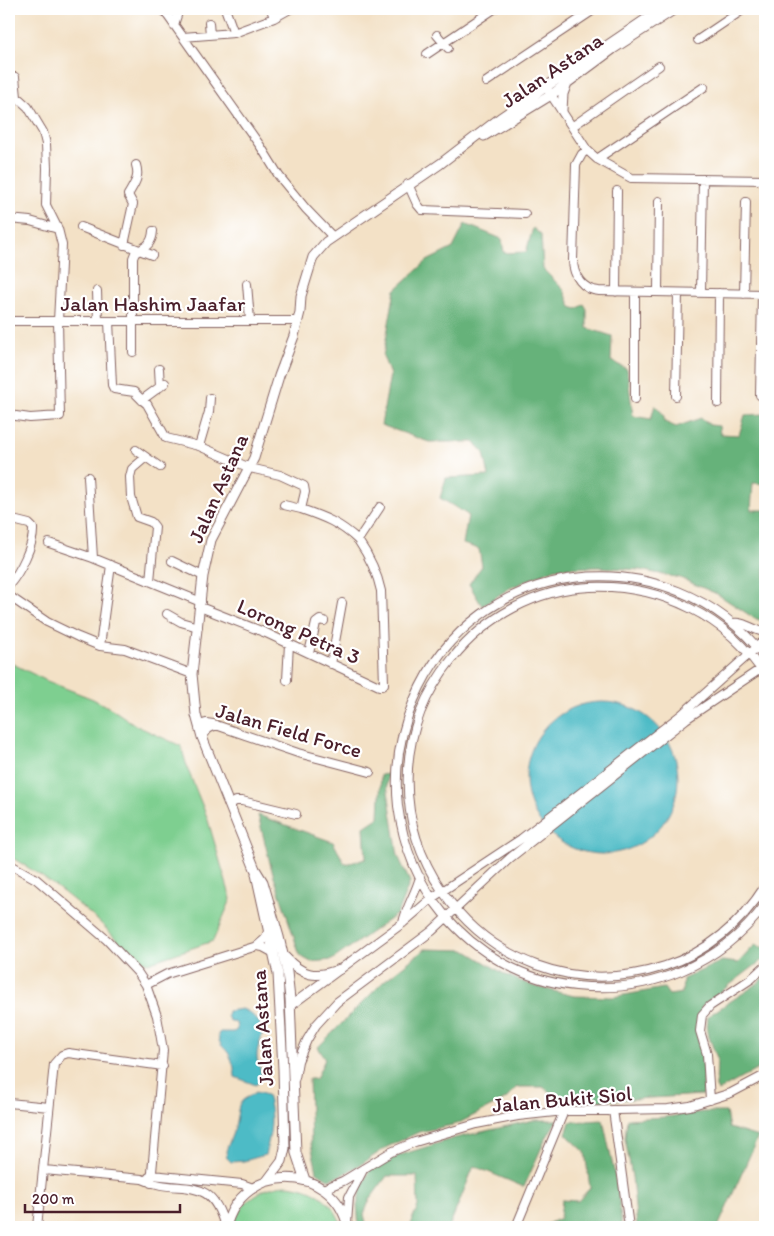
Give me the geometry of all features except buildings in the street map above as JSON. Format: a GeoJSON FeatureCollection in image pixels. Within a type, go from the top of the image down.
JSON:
{"type":"FeatureCollection","features":[{"type":"Feature","properties":{"kind":"main road","name":"Jalan Astana"},"geometry":{"type":"LineString","coordinates":[[473,140],[485,136],[539,102],[549,91],[660,9]]}},
{"type":"Feature","properties":{"kind":"main road","name":"Jalan Astana"},"geometry":{"type":"LineString","coordinates":[[267,1181],[275,1173],[282,1161],[285,1148],[279,990],[274,953],[255,869],[202,737],[192,674],[203,576],[211,540],[250,468],[258,447],[313,257],[317,251],[408,184],[473,140],[500,118],[568,82],[613,49],[675,9]]}},
{"type":"Feature","properties":{"kind":"main road"},"geometry":{"type":"LineString","coordinates":[[562,110],[563,94],[568,82]]}},
{"type":"Feature","properties":{"kind":"main road"},"geometry":{"type":"LineString","coordinates":[[539,102],[555,104],[562,110]]}},
{"type":"Feature","properties":{"kind":"main road","name":"Jalan Astana"},"geometry":{"type":"LineString","coordinates":[[255,869],[263,882],[284,957],[290,1006],[296,1153],[305,1180]]}},
{"type":"Feature","properties":{"kind":"main road"},"geometry":{"type":"LineString","coordinates":[[284,957],[306,974],[321,975],[340,969]]}},
{"type":"Feature","properties":{"kind":"main road"},"geometry":{"type":"LineString","coordinates":[[283,1069],[283,1020],[286,1010],[290,1006]]}},
{"type":"Feature","properties":{"kind":"main road"},"geometry":{"type":"LineString","coordinates":[[225,1227],[240,1199],[253,1188],[267,1181],[288,1178],[305,1180],[323,1189],[338,1204],[348,1225]]}},
{"type":"Feature","properties":{"kind":"street"},"geometry":{"type":"LineString","coordinates":[[163,9],[261,147],[279,176],[306,209],[334,237]]}},
{"type":"Feature","properties":{"kind":"street"},"geometry":{"type":"LineString","coordinates":[[174,26],[178,9]]}},
{"type":"Feature","properties":{"kind":"street"},"geometry":{"type":"LineString","coordinates":[[271,9],[274,18]]}},
{"type":"Feature","properties":{"kind":"street"},"geometry":{"type":"LineString","coordinates":[[183,37],[234,33],[274,18],[290,9]]}},
{"type":"Feature","properties":{"kind":"street"},"geometry":{"type":"LineString","coordinates":[[428,54],[445,46],[494,9]]}},
{"type":"Feature","properties":{"kind":"street"},"geometry":{"type":"LineString","coordinates":[[486,82],[595,9]]}},
{"type":"Feature","properties":{"kind":"street"},"geometry":{"type":"LineString","coordinates":[[698,40],[744,9]]}},
{"type":"Feature","properties":{"kind":"street"},"geometry":{"type":"LineString","coordinates":[[226,11],[234,33]]}},
{"type":"Feature","properties":{"kind":"street"},"geometry":{"type":"LineString","coordinates":[[209,23],[210,35]]}},
{"type":"Feature","properties":{"kind":"street"},"geometry":{"type":"LineString","coordinates":[[437,35],[445,46]]}},
{"type":"Feature","properties":{"kind":"street"},"geometry":{"type":"LineString","coordinates":[[572,126],[660,66]]}},
{"type":"Feature","properties":{"kind":"street"},"geometry":{"type":"LineString","coordinates":[[9,415],[30,418],[60,416],[58,321],[62,245],[58,229],[46,205],[47,168],[46,144],[43,132],[28,107],[17,97],[15,77]]}},
{"type":"Feature","properties":{"kind":"street"},"geometry":{"type":"LineString","coordinates":[[597,159],[704,87]]}},
{"type":"Feature","properties":{"kind":"street"},"geometry":{"type":"LineString","coordinates":[[549,91],[587,150],[597,159],[631,178],[765,180]]}},
{"type":"Feature","properties":{"kind":"street"},"geometry":{"type":"LineString","coordinates":[[587,150],[582,154],[576,165],[573,269],[576,276],[592,291],[764,294],[760,395]]}},
{"type":"Feature","properties":{"kind":"street"},"geometry":{"type":"LineString","coordinates":[[124,245],[133,204],[128,195],[137,179],[136,165]]}},
{"type":"Feature","properties":{"kind":"street"},"geometry":{"type":"LineString","coordinates":[[701,292],[703,179]]}},
{"type":"Feature","properties":{"kind":"street"},"geometry":{"type":"LineString","coordinates":[[408,184],[417,204],[422,210],[525,214]]}},
{"type":"Feature","properties":{"kind":"street"},"geometry":{"type":"LineString","coordinates":[[616,292],[617,191]]}},
{"type":"Feature","properties":{"kind":"street"},"geometry":{"type":"LineString","coordinates":[[658,292],[659,201]]}},
{"type":"Feature","properties":{"kind":"street"},"geometry":{"type":"LineString","coordinates":[[744,294],[746,202]]}},
{"type":"Feature","properties":{"kind":"street"},"geometry":{"type":"LineString","coordinates":[[9,220],[30,221],[58,229]]}},
{"type":"Feature","properties":{"kind":"street"},"geometry":{"type":"LineString","coordinates":[[81,227],[152,255]]}},
{"type":"Feature","properties":{"kind":"street"},"geometry":{"type":"LineString","coordinates":[[133,352],[133,258],[134,254],[149,246],[153,239],[153,231]]}},
{"type":"Feature","properties":{"kind":"street"},"geometry":{"type":"LineString","coordinates":[[247,284],[250,320]]}},
{"type":"Feature","properties":{"kind":"street"},"geometry":{"type":"LineString","coordinates":[[97,291],[98,321]]}},
{"type":"Feature","properties":{"kind":"street"},"geometry":{"type":"LineString","coordinates":[[635,292],[635,399]]}},
{"type":"Feature","properties":{"kind":"street"},"geometry":{"type":"LineString","coordinates":[[676,396],[678,293]]}},
{"type":"Feature","properties":{"kind":"street"},"geometry":{"type":"LineString","coordinates":[[718,403],[719,293]]}},
{"type":"Feature","properties":{"kind":"street","name":"Jalan Hashim Jaafar"},"geometry":{"type":"LineString","coordinates":[[9,321],[296,320]]}},
{"type":"Feature","properties":{"kind":"street"},"geometry":{"type":"LineString","coordinates":[[108,321],[112,384],[114,388],[134,392],[147,404],[166,438],[199,446],[250,468],[280,475],[304,486],[305,492],[301,509]]}},
{"type":"Feature","properties":{"kind":"street"},"geometry":{"type":"LineString","coordinates":[[142,400],[162,385],[159,369]]}},
{"type":"Feature","properties":{"kind":"street"},"geometry":{"type":"LineString","coordinates":[[199,446],[209,412],[210,398]]}},
{"type":"Feature","properties":{"kind":"street"},"geometry":{"type":"LineString","coordinates":[[136,450],[160,467]]}},
{"type":"Feature","properties":{"kind":"street"},"geometry":{"type":"LineString","coordinates":[[146,457],[132,469],[131,491],[137,517],[152,522],[155,527],[150,581]]}},
{"type":"Feature","properties":{"kind":"street"},"geometry":{"type":"LineString","coordinates":[[88,477],[93,558]]}},
{"type":"Feature","properties":{"kind":"street"},"geometry":{"type":"LineString","coordinates":[[284,506],[301,509],[328,518],[347,530],[358,540],[380,507]]}},
{"type":"Feature","properties":{"kind":"street"},"geometry":{"type":"LineString","coordinates":[[9,519],[29,524],[33,528],[33,534],[23,562],[9,585]]}},
{"type":"Feature","properties":{"kind":"street","name":"Lorong Petra 3"},"geometry":{"type":"LineString","coordinates":[[49,543],[150,581],[382,686],[384,684],[381,591],[378,578],[368,555],[358,540]]}},
{"type":"Feature","properties":{"kind":"street"},"geometry":{"type":"LineString","coordinates":[[172,562],[203,576]]}},
{"type":"Feature","properties":{"kind":"street"},"geometry":{"type":"LineString","coordinates":[[100,646],[110,565]]}},
{"type":"Feature","properties":{"kind":"street"},"geometry":{"type":"LineString","coordinates":[[765,656],[734,623],[696,598],[675,589],[646,580],[621,576],[594,575],[568,578],[543,584],[518,593],[471,622],[434,662],[419,688],[408,715],[400,744],[397,774],[400,817],[411,858],[432,898],[447,918],[483,951],[521,972],[542,980],[568,986],[612,988],[647,983],[673,975],[719,952],[738,936],[765,906]]}},
{"type":"Feature","properties":{"kind":"street"},"geometry":{"type":"LineString","coordinates":[[684,717],[764,671],[730,635],[708,618],[685,605],[660,595],[622,587],[584,587],[547,594],[512,609],[488,624],[457,652],[437,680],[422,710],[412,743],[408,785],[413,828],[425,861],[442,892],[455,909],[486,938],[523,960],[565,974],[586,976],[630,975],[672,964],[692,954],[731,928],[748,911],[765,886]]}},
{"type":"Feature","properties":{"kind":"street"},"geometry":{"type":"LineString","coordinates":[[9,596],[47,622],[100,646],[124,649],[192,674]]}},
{"type":"Feature","properties":{"kind":"street"},"geometry":{"type":"LineString","coordinates":[[331,664],[342,603]]}},
{"type":"Feature","properties":{"kind":"street"},"geometry":{"type":"LineString","coordinates":[[167,614],[181,622],[198,627]]}},
{"type":"Feature","properties":{"kind":"street"},"geometry":{"type":"LineString","coordinates":[[309,653],[316,623],[320,620],[324,621]]}},
{"type":"Feature","properties":{"kind":"street"},"geometry":{"type":"LineString","coordinates":[[734,623],[742,624],[755,631],[765,632]]}},
{"type":"Feature","properties":{"kind":"street"},"geometry":{"type":"LineString","coordinates":[[290,1006],[403,922],[432,898],[524,842],[684,717],[765,640]]}},
{"type":"Feature","properties":{"kind":"street"},"geometry":{"type":"LineString","coordinates":[[288,680],[289,644]]}},
{"type":"Feature","properties":{"kind":"street","name":"Jalan Field Force"},"geometry":{"type":"LineString","coordinates":[[199,725],[206,723],[216,725],[298,753],[370,772]]}},
{"type":"Feature","properties":{"kind":"street"},"geometry":{"type":"LineString","coordinates":[[202,737],[216,725]]}},
{"type":"Feature","properties":{"kind":"street"},"geometry":{"type":"LineString","coordinates":[[230,804],[242,801],[296,814]]}},
{"type":"Feature","properties":{"kind":"street"},"geometry":{"type":"LineString","coordinates":[[293,1090],[298,1061],[316,1024],[327,1012],[337,1002],[447,918],[510,858],[524,842]]}},
{"type":"Feature","properties":{"kind":"street"},"geometry":{"type":"LineString","coordinates":[[9,864],[36,879],[106,940],[138,973],[146,985],[161,1031],[163,1066],[152,1179]]}},
{"type":"Feature","properties":{"kind":"street"},"geometry":{"type":"LineString","coordinates":[[403,922],[420,878]]}},
{"type":"Feature","properties":{"kind":"street"},"geometry":{"type":"LineString","coordinates":[[146,985],[166,974],[257,946],[264,939],[269,929]]}},
{"type":"Feature","properties":{"kind":"street"},"geometry":{"type":"LineString","coordinates":[[257,946],[274,953]]}},
{"type":"Feature","properties":{"kind":"street"},"geometry":{"type":"LineString","coordinates":[[710,1100],[707,1054],[700,1031],[702,1015],[710,1006],[751,979],[765,966]]}},
{"type":"Feature","properties":{"kind":"street"},"geometry":{"type":"LineString","coordinates":[[37,1227],[54,1064],[62,1055],[68,1053],[163,1066]]}},
{"type":"Feature","properties":{"kind":"street","name":"Jalan Bukit Siol"},"geometry":{"type":"LineString","coordinates":[[323,1189],[343,1182],[391,1152],[415,1142],[476,1124],[518,1116],[564,1111],[668,1109],[690,1106],[731,1093],[765,1075]]}},
{"type":"Feature","properties":{"kind":"street"},"geometry":{"type":"LineString","coordinates":[[9,1104],[49,1108]]}},
{"type":"Feature","properties":{"kind":"street"},"geometry":{"type":"LineString","coordinates":[[613,1110],[629,1227]]}},
{"type":"Feature","properties":{"kind":"street"},"geometry":{"type":"LineString","coordinates":[[516,1227],[564,1111]]}},
{"type":"Feature","properties":{"kind":"street"},"geometry":{"type":"LineString","coordinates":[[348,1225],[349,1197],[364,1168]]}},
{"type":"Feature","properties":{"kind":"street"},"geometry":{"type":"LineString","coordinates":[[44,1170],[142,1179],[242,1184],[253,1188]]}},
{"type":"Feature","properties":{"kind":"street"},"geometry":{"type":"LineString","coordinates":[[152,1179],[200,1190],[216,1203],[225,1227]]}},
{"type":"Feature","properties":{"kind":"green space"},"geometry":{"type":"Polygon","coordinates":[[[465,224],[502,239],[504,253],[526,252],[533,228],[541,235],[543,269],[564,290],[571,307],[577,309],[584,304],[587,309],[587,328],[612,336],[611,361],[627,369],[633,416],[651,419],[655,405],[663,414],[665,422],[676,427],[701,418],[710,425],[719,426],[720,434],[739,435],[745,415],[765,414],[765,484],[753,483],[751,510],[765,510],[765,622],[754,618],[717,594],[680,578],[640,570],[599,567],[556,568],[510,588],[482,606],[469,584],[482,566],[479,549],[463,544],[468,515],[440,498],[446,478],[489,476],[484,453],[474,442],[429,442],[381,425],[390,375],[383,356],[395,290],[427,261],[453,248],[465,224]]]}},
{"type":"Feature","properties":{"kind":"green space"},"geometry":{"type":"Polygon","coordinates":[[[9,662],[47,681],[93,699],[137,726],[181,746],[188,770],[207,817],[231,899],[213,941],[148,963],[127,950],[102,925],[64,893],[9,856],[9,662]]]}},
{"type":"Feature","properties":{"kind":"green space"},"geometry":{"type":"Polygon","coordinates":[[[388,774],[387,785],[398,856],[410,882],[397,914],[332,960],[311,962],[300,956],[271,867],[258,815],[333,842],[345,864],[366,859],[364,827],[379,817],[381,775],[388,774]]]}},
{"type":"Feature","properties":{"kind":"green space"},"geometry":{"type":"Polygon","coordinates":[[[755,945],[765,948],[765,958],[702,1006],[698,1036],[704,1070],[703,1095],[565,1103],[543,1087],[517,1087],[506,1099],[457,1124],[419,1132],[387,1147],[340,1176],[328,1179],[317,1172],[311,1144],[309,1079],[316,1079],[325,1059],[318,1047],[384,981],[425,949],[465,950],[506,975],[533,986],[574,996],[613,997],[664,988],[669,995],[682,993],[683,979],[722,961],[738,963],[755,945]]]}},
{"type":"Feature","properties":{"kind":"green space"},"geometry":{"type":"Polygon","coordinates":[[[765,977],[765,1065],[718,1091],[716,1087],[717,1058],[707,1032],[708,1016],[765,977]]]}},
{"type":"Feature","properties":{"kind":"green space"},"geometry":{"type":"Polygon","coordinates":[[[703,1112],[726,1112],[729,1128],[758,1137],[718,1227],[637,1227],[632,1177],[625,1138],[627,1119],[666,1117],[703,1112]]]}},
{"type":"Feature","properties":{"kind":"green space"},"geometry":{"type":"Polygon","coordinates":[[[534,1120],[557,1120],[545,1140],[524,1187],[474,1166],[449,1227],[410,1227],[418,1206],[417,1176],[387,1176],[370,1199],[364,1214],[367,1227],[359,1227],[357,1206],[361,1189],[370,1169],[397,1156],[455,1138],[534,1120]]]}},
{"type":"Feature","properties":{"kind":"green space"},"geometry":{"type":"Polygon","coordinates":[[[603,1120],[617,1185],[622,1227],[541,1227],[560,1218],[562,1200],[578,1201],[590,1188],[585,1152],[566,1134],[570,1122],[603,1120]]]}},
{"type":"Feature","properties":{"kind":"green space"},"geometry":{"type":"Polygon","coordinates":[[[285,1185],[304,1188],[321,1196],[334,1209],[342,1227],[233,1227],[240,1210],[252,1197],[276,1186],[285,1185]]]}},
{"type":"Feature","properties":{"kind":"water"},"geometry":{"type":"Polygon","coordinates":[[[602,702],[617,703],[631,707],[656,724],[673,749],[677,763],[677,793],[673,807],[656,832],[631,849],[617,853],[602,854],[587,853],[573,849],[548,832],[531,807],[527,793],[526,778],[527,763],[531,749],[548,724],[573,707],[587,703],[602,702]]]}},
{"type":"Feature","properties":{"kind":"water"},"geometry":{"type":"Polygon","coordinates":[[[242,1009],[254,1017],[263,1028],[257,1056],[261,1078],[256,1085],[235,1077],[231,1058],[221,1044],[218,1034],[220,1032],[233,1032],[237,1030],[236,1023],[229,1020],[227,1016],[228,1011],[242,1009]]]}},
{"type":"Feature","properties":{"kind":"water"},"geometry":{"type":"Polygon","coordinates":[[[256,1092],[267,1095],[269,1103],[270,1133],[265,1155],[244,1161],[231,1162],[227,1158],[226,1151],[235,1127],[239,1105],[243,1100],[256,1092]]]}}]}
